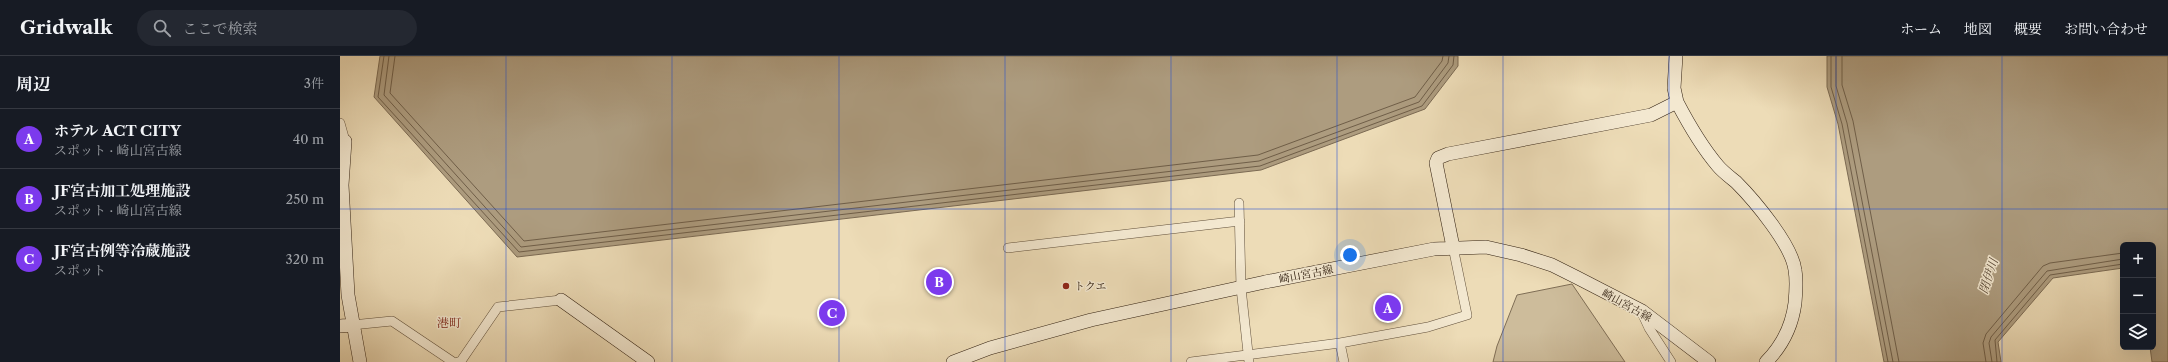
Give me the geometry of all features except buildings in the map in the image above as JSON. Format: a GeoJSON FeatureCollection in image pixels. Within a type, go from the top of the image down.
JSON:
{"type":"FeatureCollection","features":[{"type":"Feature","properties":{"kind":"street"},"geometry":{"type":"LineString","coordinates":[[1676,56],[1674,88],[1677,102],[1694,136],[1719,166],[1737,183],[1770,223],[1788,251],[1795,268],[1796,291],[1792,318],[1788,332],[1777,351],[1766,362]]}},
{"type":"Feature","properties":{"kind":"street"},"geometry":{"type":"LineString","coordinates":[[1191,362],[1248,358],[1340,343],[1428,327],[1467,315],[1436,163],[1438,158],[1448,154],[1651,116],[1677,102]]}},
{"type":"Feature","properties":{"kind":"street"},"geometry":{"type":"LineString","coordinates":[[340,123],[345,141],[342,185],[348,295],[346,325],[360,362]]}},
{"type":"Feature","properties":{"kind":"street"},"geometry":{"type":"LineString","coordinates":[[1240,203],[1241,288],[1248,358]]}},
{"type":"Feature","properties":{"kind":"street"},"geometry":{"type":"LineString","coordinates":[[1008,248],[1240,221]]}},
{"type":"Feature","properties":{"kind":"street","name":"崎山宮古線"},"geometry":{"type":"LineString","coordinates":[[954,362],[990,348],[1090,320],[1434,249],[1453,247],[1486,247],[1521,255],[1552,265],[1642,311],[1709,362]]}},
{"type":"Feature","properties":{"kind":"street"},"geometry":{"type":"LineString","coordinates":[[458,362],[461,361],[498,307],[561,300],[648,362]]}},
{"type":"Feature","properties":{"kind":"street"},"geometry":{"type":"LineString","coordinates":[[1642,311],[1652,334],[1671,362]]}},
{"type":"Feature","properties":{"kind":"street"},"geometry":{"type":"LineString","coordinates":[[346,325],[392,321],[453,362]]}},
{"type":"Feature","properties":{"kind":"street"},"geometry":{"type":"LineString","coordinates":[[1340,343],[1344,362]]}},
{"type":"Feature","properties":{"kind":"shaded area"},"geometry":{"type":"Polygon","coordinates":[[[1572,284],[1625,362],[1493,362],[1497,346],[1517,295],[1572,284]]]}},
{"type":"Feature","properties":{"kind":"water"},"geometry":{"type":"Polygon","coordinates":[[[380,56],[1458,56],[1458,66],[1425,109],[1261,170],[517,257],[374,97],[380,56]]]}},
{"type":"Feature","properties":{"kind":"water","name":"閉伊川"},"geometry":{"type":"Polygon","coordinates":[[[1827,56],[2168,56],[2168,362],[2152,362],[2150,350],[2156,350],[2156,242],[2120,242],[2120,268],[2053,278],[1998,342],[2001,362],[1884,362],[1838,124],[1827,87],[1827,56]]]}},
{"type":"Feature","properties":{"kind":"place","name":"JF宮古加工処理施設"},"geometry":{"type":"Point","coordinates":[939,282]}},
{"type":"Feature","properties":{"kind":"place","name":"トクエ"},"geometry":{"type":"Point","coordinates":[1066,286]}},
{"type":"Feature","properties":{"kind":"place","name":"ホテル ACT CITY"},"geometry":{"type":"Point","coordinates":[1388,308]}},
{"type":"Feature","properties":{"kind":"place","name":"JF宮古例等冷蔵施設"},"geometry":{"type":"Point","coordinates":[832,313]}},
{"type":"Feature","properties":{"kind":"district","name":"港町"},"geometry":{"type":"Point","coordinates":[449,322]}}]}
